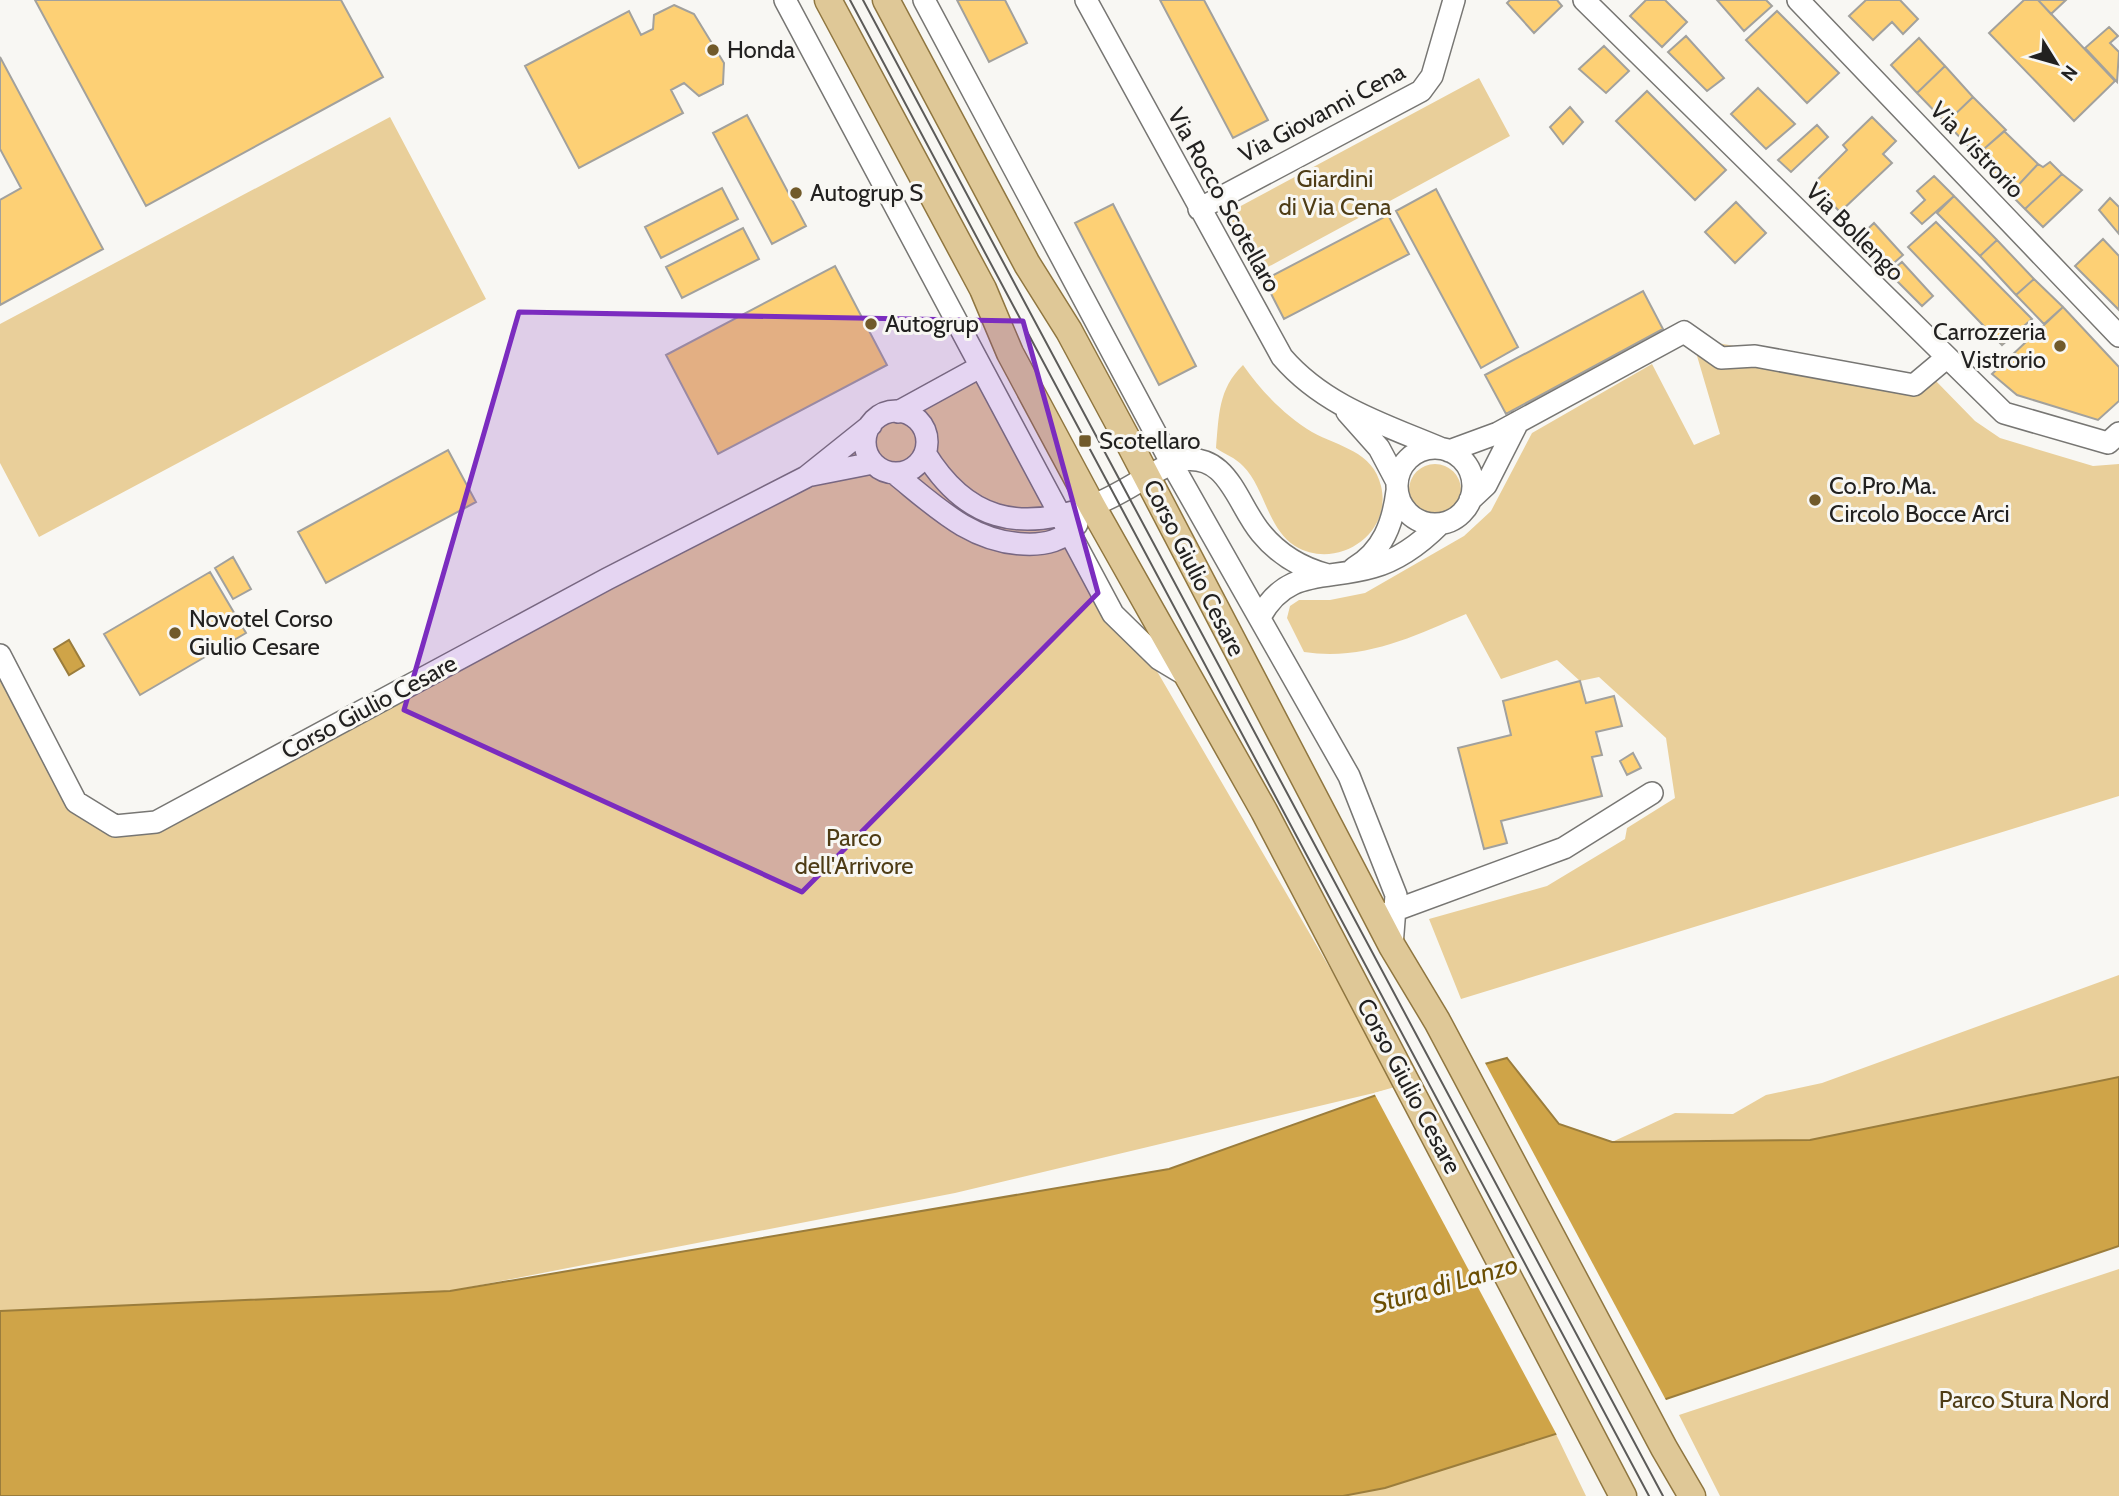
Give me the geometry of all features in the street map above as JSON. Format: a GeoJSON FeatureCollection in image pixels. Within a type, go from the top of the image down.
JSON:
{"type":"FeatureCollection","features":[{"type":"Feature","properties":{"kind":"main road","name":"Corso Giulio Cesare"},"geometry":{"type":"LineString","coordinates":[[828,0],[983,289],[1010,353],[1091,506],[1190,678],[1388,1044],[1623,1496]]}},
{"type":"Feature","properties":{"kind":"main road","name":"Corso Giulio Cesare"},"geometry":{"type":"LineString","coordinates":[[886,0],[1027,264],[1069,331],[1386,914],[1392,946],[1437,1021],[1692,1496]]}},
{"type":"Feature","properties":{"kind":"street"},"geometry":{"type":"LineString","coordinates":[[785,0],[1113,614],[1159,659],[1190,678]]}},
{"type":"Feature","properties":{"kind":"street","name":"Corso Giulio Cesare"},"geometry":{"type":"LineString","coordinates":[[924,0],[1172,464],[1354,787],[1396,895],[1386,914]]}},
{"type":"Feature","properties":{"kind":"street","name":"Via Rocco Scotellaro"},"geometry":{"type":"LineString","coordinates":[[1086,0],[1282,357],[1307,383],[1341,406],[1444,450]]}},
{"type":"Feature","properties":{"kind":"street","name":"Via Giovanni Cena"},"geometry":{"type":"LineString","coordinates":[[1199,209],[1421,91],[1432,76],[1454,0]]}},
{"type":"Feature","properties":{"kind":"street","name":"Via Bollengo"},"geometry":{"type":"LineString","coordinates":[[1584,0],[1945,359],[2004,413],[2108,443],[2119,433]]}},
{"type":"Feature","properties":{"kind":"street","name":"Via Vistrorio"},"geometry":{"type":"LineString","coordinates":[[1798,0],[2119,336]]}},
{"type":"Feature","properties":{"kind":"street"},"geometry":{"type":"LineString","coordinates":[[1350,571],[1373,554],[1385,537],[1393,518],[1397,486],[1405,463],[1412,456],[1430,449],[1444,450],[1481,441],[1684,332],[1721,358],[1755,356],[1914,385],[1945,359]]}},
{"type":"Feature","properties":{"kind":"street"},"geometry":{"type":"LineString","coordinates":[[981,367],[898,412],[883,415],[871,425],[866,448],[873,463],[894,473],[960,526],[986,538],[1008,544],[1037,545],[1069,534],[1091,506]]}},
{"type":"Feature","properties":{"kind":"street","name":"Via Rocco Scotellaro"},"geometry":{"type":"LineString","coordinates":[[1341,406],[1373,440],[1397,486]]}},
{"type":"Feature","properties":{"kind":"street"},"geometry":{"type":"LineString","coordinates":[[898,412],[919,422],[926,436],[925,453],[940,477],[969,500],[995,515],[1029,521],[1091,506],[1172,464],[1191,460],[1213,464],[1231,482],[1266,539],[1306,569],[1328,575]]}},
{"type":"Feature","properties":{"kind":"street"},"geometry":{"type":"LineString","coordinates":[[1260,617],[1272,597],[1282,588],[1328,575],[1374,567],[1407,551],[1440,524],[1458,516],[1486,485],[1518,422]]}},
{"type":"Feature","properties":{"kind":"street","name":"Corso Giulio Cesare"},"geometry":{"type":"LineString","coordinates":[[0,655],[76,802],[115,827],[156,822],[607,579],[806,477],[871,425]]}},
{"type":"Feature","properties":{"kind":"street"},"geometry":{"type":"LineString","coordinates":[[1444,450],[1458,456],[1470,471],[1470,500]]}},
{"type":"Feature","properties":{"kind":"street"},"geometry":{"type":"LineString","coordinates":[[894,473],[909,470],[925,453]]}},
{"type":"Feature","properties":{"kind":"street","name":"Corso Giulio Cesare"},"geometry":{"type":"LineString","coordinates":[[806,477],[873,463]]}},
{"type":"Feature","properties":{"kind":"street"},"geometry":{"type":"LineString","coordinates":[[1397,486],[1400,501],[1412,516],[1421,521],[1440,524]]}},
{"type":"Feature","properties":{"kind":"street"},"geometry":{"type":"LineString","coordinates":[[1386,914],[1564,848],[1652,793]]}},
{"type":"Feature","properties":{"kind":"highlighted area"},"geometry":{"type":"Polygon","coordinates":[[[519,312],[1023,321],[1098,593],[802,892],[404,710],[519,312]]]}},
{"type":"Feature","properties":{"kind":"green space","name":"Giardini di Via Cena"},"geometry":{"type":"Polygon","coordinates":[[[1479,78],[1510,136],[1255,274],[1224,215],[1479,78]]]}},
{"type":"Feature","properties":{"kind":"green space"},"geometry":{"type":"Polygon","coordinates":[[[390,117],[486,299],[39,537],[0,463],[0,324],[390,117]]]}},
{"type":"Feature","properties":{"kind":"green space"},"geometry":{"type":"Polygon","coordinates":[[[1711,342],[1934,379],[1975,421],[2000,438],[2093,466],[2119,464],[2119,796],[1461,999],[1429,919],[1547,886],[1625,839],[1627,828],[1675,798],[1666,738],[1599,677],[1580,681],[1557,660],[1501,679],[1466,614],[1387,645],[1326,654],[1304,652],[1287,618],[1290,606],[1299,600],[1330,600],[1365,593],[1464,536],[1491,511],[1532,433],[1652,364],[1694,445],[1720,434],[1695,349],[1711,342]]]}},
{"type":"Feature","properties":{"kind":"green space"},"geometry":{"type":"Polygon","coordinates":[[[1243,365],[1283,411],[1312,432],[1363,457],[1377,474],[1382,504],[1378,520],[1370,533],[1358,544],[1327,554],[1311,553],[1295,546],[1278,529],[1256,485],[1243,466],[1216,448],[1224,393],[1243,365]]]}},
{"type":"Feature","properties":{"kind":"green space","name":"Parco dell'Arrivore"},"geometry":{"type":"Polygon","coordinates":[[[980,367],[1399,1087],[955,1193],[434,1294],[0,1312],[0,655],[76,802],[115,826],[156,822],[771,496],[980,367]]]}},
{"type":"Feature","properties":{"kind":"green space"},"geometry":{"type":"Polygon","coordinates":[[[1435,464],[1445,466],[1453,472],[1459,480],[1459,500],[1453,508],[1445,514],[1435,516],[1425,514],[1417,508],[1411,500],[1409,490],[1411,480],[1417,472],[1425,466],[1435,464]]]}},
{"type":"Feature","properties":{"kind":"green space"},"geometry":{"type":"Polygon","coordinates":[[[2119,975],[2119,1077],[1810,1140],[1612,1142],[1675,1113],[1733,1114],[1766,1095],[1822,1083],[2119,975]]]}},
{"type":"Feature","properties":{"kind":"green space","name":"Parco Stura Nord"},"geometry":{"type":"Polygon","coordinates":[[[2119,1269],[2119,1496],[1720,1496],[1679,1415],[2119,1269]]]}},
{"type":"Feature","properties":{"kind":"green space"},"geometry":{"type":"Polygon","coordinates":[[[1556,1434],[1586,1496],[1343,1496],[1385,1488],[1556,1434]]]}},
{"type":"Feature","properties":{"kind":"water"},"geometry":{"type":"Polygon","coordinates":[[[69,640],[84,666],[69,675],[54,649],[69,640]]]}},
{"type":"Feature","properties":{"kind":"water","name":"Stura di Lanzo"},"geometry":{"type":"Polygon","coordinates":[[[1507,1058],[1559,1124],[1612,1142],[1810,1140],[2119,1077],[2119,1246],[1663,1400],[1385,1488],[1343,1496],[0,1496],[0,1311],[450,1291],[1169,1169],[1399,1087],[1507,1058]]]}},
{"type":"Feature","properties":{"kind":"pier"},"geometry":{"type":"Polygon","coordinates":[[[1484,1061],[1667,1402],[1558,1437],[1374,1093],[1484,1061]]]}},
{"type":"Feature","properties":{"kind":"building"},"geometry":{"type":"Polygon","coordinates":[[[35,0],[341,0],[383,77],[146,206],[35,0]]]}},
{"type":"Feature","properties":{"kind":"building"},"geometry":{"type":"Polygon","coordinates":[[[957,0],[1005,0],[1027,43],[989,62],[957,0]]]}},
{"type":"Feature","properties":{"kind":"building"},"geometry":{"type":"Polygon","coordinates":[[[1160,0],[1204,0],[1268,120],[1233,138],[1160,0]]]}},
{"type":"Feature","properties":{"kind":"building"},"geometry":{"type":"Polygon","coordinates":[[[1510,0],[1557,0],[1562,6],[1534,33],[1507,3],[1510,0]]]}},
{"type":"Feature","properties":{"kind":"building"},"geometry":{"type":"Polygon","coordinates":[[[1646,0],[1665,0],[1687,22],[1662,47],[1630,16],[1646,0]]]}},
{"type":"Feature","properties":{"kind":"building"},"geometry":{"type":"Polygon","coordinates":[[[1717,0],[1766,0],[1772,6],[1744,31],[1717,0]]]}},
{"type":"Feature","properties":{"kind":"building"},"geometry":{"type":"Polygon","coordinates":[[[1866,0],[1900,0],[1918,19],[1903,34],[1892,22],[1873,40],[1849,16],[1866,0]]]}},
{"type":"Feature","properties":{"kind":"building"},"geometry":{"type":"Polygon","coordinates":[[[2024,0],[2038,0],[2115,81],[2074,121],[1989,33],[2024,0]]]}},
{"type":"Feature","properties":{"kind":"building"},"geometry":{"type":"Polygon","coordinates":[[[2038,0],[2066,0],[2051,14],[2038,0]]]}},
{"type":"Feature","properties":{"kind":"building"},"geometry":{"type":"Polygon","coordinates":[[[674,5],[694,14],[724,63],[723,84],[699,96],[684,83],[671,90],[683,113],[579,168],[525,66],[629,11],[641,35],[653,29],[654,15],[674,5]]]}},
{"type":"Feature","properties":{"kind":"building"},"geometry":{"type":"Polygon","coordinates":[[[1777,11],[1839,73],[1807,103],[1746,40],[1777,11]]]}},
{"type":"Feature","properties":{"kind":"building"},"geometry":{"type":"Polygon","coordinates":[[[2109,27],[2118,36],[2110,43],[2119,52],[2117,82],[2085,48],[2109,27]]]}},
{"type":"Feature","properties":{"kind":"building"},"geometry":{"type":"Polygon","coordinates":[[[1686,36],[1724,78],[1707,91],[1668,52],[1686,36]]]}},
{"type":"Feature","properties":{"kind":"building"},"geometry":{"type":"Polygon","coordinates":[[[1919,38],[1945,66],[1917,93],[1891,65],[1919,38]]]}},
{"type":"Feature","properties":{"kind":"building"},"geometry":{"type":"Polygon","coordinates":[[[1604,46],[1629,71],[1606,93],[1579,69],[1604,46]]]}},
{"type":"Feature","properties":{"kind":"building"},"geometry":{"type":"Polygon","coordinates":[[[0,57],[103,249],[0,305],[0,200],[21,188],[0,149],[0,57]]]}},
{"type":"Feature","properties":{"kind":"building"},"geometry":{"type":"Polygon","coordinates":[[[1945,66],[1973,97],[1946,123],[1917,93],[1945,66]]]}},
{"type":"Feature","properties":{"kind":"building"},"geometry":{"type":"Polygon","coordinates":[[[1758,88],[1795,124],[1766,149],[1731,114],[1758,88]]]}},
{"type":"Feature","properties":{"kind":"building"},"geometry":{"type":"Polygon","coordinates":[[[1647,91],[1726,170],[1695,200],[1616,121],[1647,91]]]}},
{"type":"Feature","properties":{"kind":"building"},"geometry":{"type":"Polygon","coordinates":[[[1973,97],[2006,130],[1977,155],[1946,123],[1973,97]]]}},
{"type":"Feature","properties":{"kind":"building"},"geometry":{"type":"Polygon","coordinates":[[[1570,107],[1583,122],[1563,144],[1550,127],[1570,107]]]}},
{"type":"Feature","properties":{"kind":"building"},"geometry":{"type":"Polygon","coordinates":[[[747,115],[806,226],[772,244],[713,133],[747,115]]]}},
{"type":"Feature","properties":{"kind":"building"},"geometry":{"type":"Polygon","coordinates":[[[1872,117],[1896,141],[1883,154],[1892,163],[1840,212],[1813,184],[1847,150],[1843,145],[1872,117]]]}},
{"type":"Feature","properties":{"kind":"building"},"geometry":{"type":"Polygon","coordinates":[[[1817,125],[1828,137],[1791,172],[1778,160],[1817,125]]]}},
{"type":"Feature","properties":{"kind":"building"},"geometry":{"type":"Polygon","coordinates":[[[2004,131],[2038,164],[2010,194],[1977,155],[2004,131]]]}},
{"type":"Feature","properties":{"kind":"building"},"geometry":{"type":"Polygon","coordinates":[[[2050,162],[2062,174],[2025,209],[2010,194],[2038,164],[2043,167],[2050,162]]]}},
{"type":"Feature","properties":{"kind":"building"},"geometry":{"type":"Polygon","coordinates":[[[2062,174],[2082,190],[2043,227],[2025,209],[2062,174]]]}},
{"type":"Feature","properties":{"kind":"building"},"geometry":{"type":"Polygon","coordinates":[[[1934,176],[1954,196],[1922,224],[1911,213],[1925,200],[1917,191],[1934,176]]]}},
{"type":"Feature","properties":{"kind":"building"},"geometry":{"type":"Polygon","coordinates":[[[722,188],[738,219],[661,258],[645,227],[722,188]]]}},
{"type":"Feature","properties":{"kind":"building"},"geometry":{"type":"Polygon","coordinates":[[[1436,189],[1518,347],[1481,368],[1396,211],[1436,189]]]}},
{"type":"Feature","properties":{"kind":"building"},"geometry":{"type":"Polygon","coordinates":[[[1954,196],[1997,240],[1980,256],[1937,213],[1954,196]]]}},
{"type":"Feature","properties":{"kind":"building"},"geometry":{"type":"Polygon","coordinates":[[[2110,198],[2119,207],[2119,234],[2099,210],[2110,198]]]}},
{"type":"Feature","properties":{"kind":"building"},"geometry":{"type":"Polygon","coordinates":[[[1736,202],[1766,233],[1735,263],[1705,232],[1736,202]]]}},
{"type":"Feature","properties":{"kind":"building"},"geometry":{"type":"Polygon","coordinates":[[[1113,204],[1196,366],[1159,385],[1075,223],[1113,204]]]}},
{"type":"Feature","properties":{"kind":"building"},"geometry":{"type":"Polygon","coordinates":[[[1388,215],[1409,254],[1284,319],[1264,280],[1388,215]]]}},
{"type":"Feature","properties":{"kind":"building"},"geometry":{"type":"Polygon","coordinates":[[[1936,222],[2032,319],[2002,345],[1908,247],[1936,222]]]}},
{"type":"Feature","properties":{"kind":"building"},"geometry":{"type":"Polygon","coordinates":[[[1874,223],[1903,255],[1886,270],[1856,240],[1874,223]]]}},
{"type":"Feature","properties":{"kind":"building"},"geometry":{"type":"Polygon","coordinates":[[[743,228],[759,259],[682,298],[666,267],[743,228]]]}},
{"type":"Feature","properties":{"kind":"building"},"geometry":{"type":"Polygon","coordinates":[[[2103,239],[2119,256],[2119,310],[2075,266],[2103,239]]]}},
{"type":"Feature","properties":{"kind":"building"},"geometry":{"type":"Polygon","coordinates":[[[1997,240],[2034,279],[2016,295],[1980,256],[1997,240]]]}},
{"type":"Feature","properties":{"kind":"building"},"geometry":{"type":"Polygon","coordinates":[[[1902,262],[1933,296],[1922,306],[1889,273],[1902,262]]]}},
{"type":"Feature","properties":{"kind":"building"},"geometry":{"type":"Polygon","coordinates":[[[835,266],[887,365],[718,454],[666,355],[835,266]]]}},
{"type":"Feature","properties":{"kind":"building"},"geometry":{"type":"Polygon","coordinates":[[[2034,279],[2063,307],[2044,324],[2016,295],[2034,279]]]}},
{"type":"Feature","properties":{"kind":"building"},"geometry":{"type":"Polygon","coordinates":[[[1643,291],[1663,329],[1506,414],[1485,375],[1643,291]]]}},
{"type":"Feature","properties":{"kind":"building","name":"Carrozzeria Vistrorio"},"geometry":{"type":"Polygon","coordinates":[[[2063,307],[2119,367],[2119,401],[2098,420],[2017,395],[1992,374],[2063,307]]]}},
{"type":"Feature","properties":{"kind":"building"},"geometry":{"type":"Polygon","coordinates":[[[448,450],[476,502],[326,583],[298,532],[448,450]]]}},
{"type":"Feature","properties":{"kind":"building"},"geometry":{"type":"Polygon","coordinates":[[[233,557],[251,589],[233,599],[215,568],[233,557]]]}},
{"type":"Feature","properties":{"kind":"building","name":"Novotel Corso Giulio Cesare"},"geometry":{"type":"Polygon","coordinates":[[[210,572],[246,633],[140,695],[104,634],[210,572]]]}},
{"type":"Feature","properties":{"kind":"building"},"geometry":{"type":"Polygon","coordinates":[[[1580,681],[1586,703],[1614,696],[1622,726],[1596,732],[1602,755],[1592,757],[1602,796],[1501,821],[1507,843],[1484,849],[1458,748],[1511,735],[1503,701],[1580,681]]]}},
{"type":"Feature","properties":{"kind":"building"},"geometry":{"type":"Polygon","coordinates":[[[1633,753],[1641,768],[1627,775],[1620,761],[1633,753]]]}},
{"type":"Feature","properties":{"kind":"tram line"},"geometry":{"type":"LineString","coordinates":[[850,0],[1649,1496]]}},
{"type":"Feature","properties":{"kind":"tram line"},"geometry":{"type":"LineString","coordinates":[[863,0],[1663,1496]]}},
{"type":"Feature","properties":{"kind":"place","name":"Honda"},"geometry":{"type":"Point","coordinates":[713,50]}},
{"type":"Feature","properties":{"kind":"place","name":"Autogrup S"},"geometry":{"type":"Point","coordinates":[796,193]}},
{"type":"Feature","properties":{"kind":"place","name":"Autogrup"},"geometry":{"type":"Point","coordinates":[871,324]}},
{"type":"Feature","properties":{"kind":"place","name":"Carrozzeria Vistrorio"},"geometry":{"type":"Point","coordinates":[2060,346]}},
{"type":"Feature","properties":{"kind":"place","name":"Scotellaro"},"geometry":{"type":"Point","coordinates":[1085,441]}},
{"type":"Feature","properties":{"kind":"place","name":"Co.Pro.Ma. Circolo Bocce Arci"},"geometry":{"type":"Point","coordinates":[1815,500]}},
{"type":"Feature","properties":{"kind":"place","name":"Novotel Corso Giulio Cesare"},"geometry":{"type":"Point","coordinates":[175,633]}}]}
